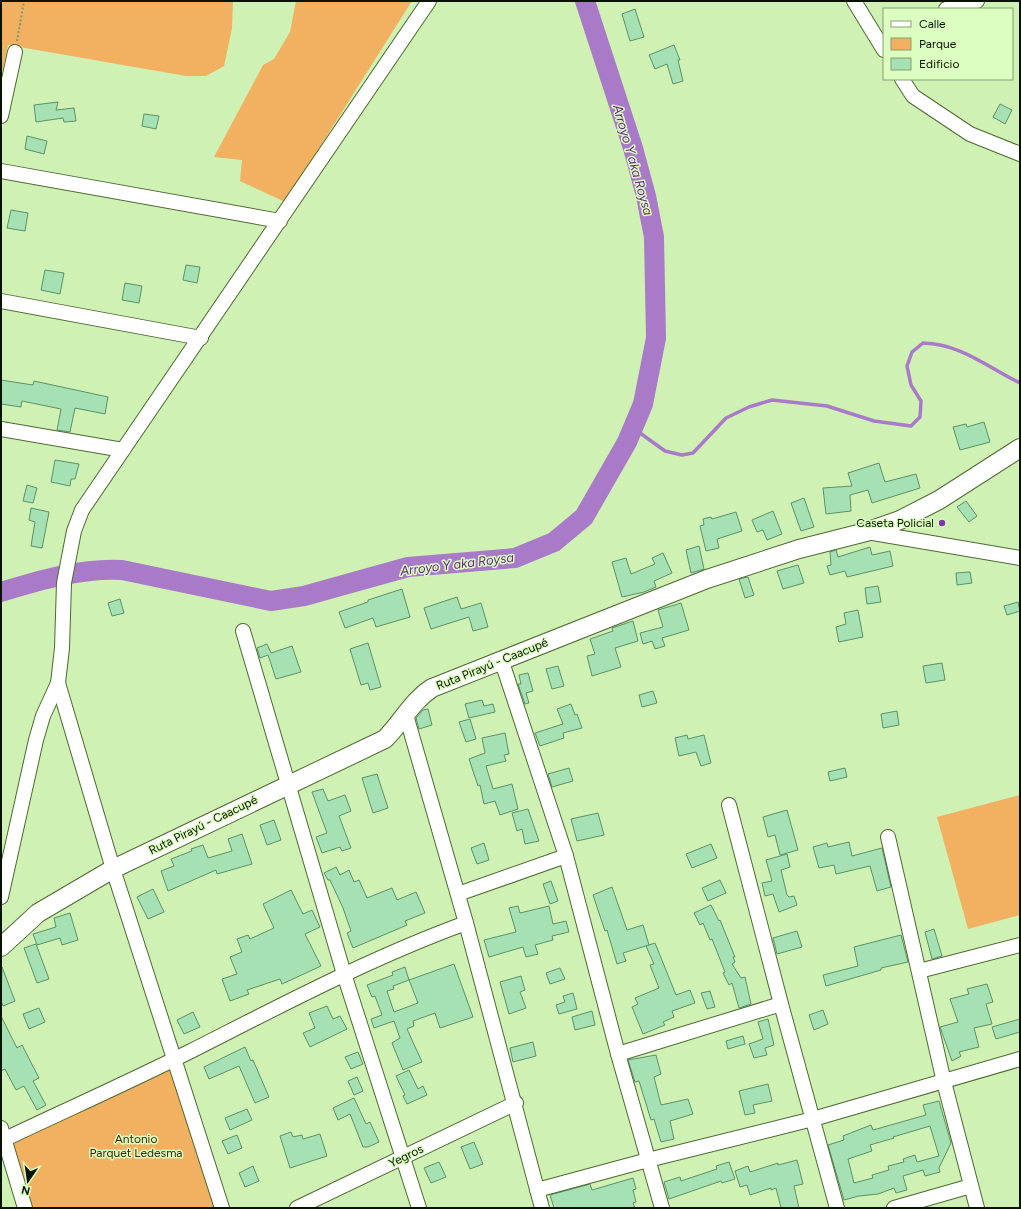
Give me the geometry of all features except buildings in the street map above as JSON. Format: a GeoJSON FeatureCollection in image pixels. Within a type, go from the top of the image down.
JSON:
{"type":"FeatureCollection","features":[{"type":"Feature","properties":{"kind":"main road","name":"Ruta Pirayú - Caacupé"},"geometry":{"type":"LineString","coordinates":[[1,947],[38,913],[113,869],[385,739],[399,725],[420,696],[432,688],[501,659],[707,579],[799,549],[866,532],[900,520],[939,500],[1020,448]]}},
{"type":"Feature","properties":{"kind":"street"},"geometry":{"type":"LineString","coordinates":[[1,897],[36,740],[43,716],[58,683],[62,648],[64,583],[74,531],[82,510],[201,338],[429,1]]}},
{"type":"Feature","properties":{"kind":"street"},"geometry":{"type":"LineString","coordinates":[[854,1],[877,26],[883,47]]}},
{"type":"Feature","properties":{"kind":"street"},"geometry":{"type":"LineString","coordinates":[[950,8],[978,1]]}},
{"type":"Feature","properties":{"kind":"street"},"geometry":{"type":"LineString","coordinates":[[1,116],[14,52]]}},
{"type":"Feature","properties":{"kind":"street"},"geometry":{"type":"LineString","coordinates":[[903,80],[914,96],[970,134],[1020,154]]}},
{"type":"Feature","properties":{"kind":"street"},"geometry":{"type":"LineString","coordinates":[[1,171],[280,221]]}},
{"type":"Feature","properties":{"kind":"street"},"geometry":{"type":"LineString","coordinates":[[1,301],[201,338]]}},
{"type":"Feature","properties":{"kind":"street"},"geometry":{"type":"LineString","coordinates":[[1,429],[123,450]]}},
{"type":"Feature","properties":{"kind":"street"},"geometry":{"type":"LineString","coordinates":[[866,532],[1020,558]]}},
{"type":"Feature","properties":{"kind":"street"},"geometry":{"type":"LineString","coordinates":[[243,631],[344,974],[419,1208]]}},
{"type":"Feature","properties":{"kind":"street"},"geometry":{"type":"LineString","coordinates":[[501,659],[566,856],[618,1054],[662,1208]]}},
{"type":"Feature","properties":{"kind":"street"},"geometry":{"type":"LineString","coordinates":[[58,683],[113,869],[222,1208]]}},
{"type":"Feature","properties":{"kind":"street"},"geometry":{"type":"LineString","coordinates":[[406,715],[458,894],[516,1103],[542,1208]]}},
{"type":"Feature","properties":{"kind":"street"},"geometry":{"type":"LineString","coordinates":[[729,805],[781,1004],[837,1208]]}},
{"type":"Feature","properties":{"kind":"street"},"geometry":{"type":"LineString","coordinates":[[888,837],[944,1082],[977,1208]]}},
{"type":"Feature","properties":{"kind":"street"},"geometry":{"type":"LineString","coordinates":[[458,894],[566,856]]}},
{"type":"Feature","properties":{"kind":"street"},"geometry":{"type":"LineString","coordinates":[[25,1208],[2,1137],[175,1059],[344,974],[432,935],[466,923]]}},
{"type":"Feature","properties":{"kind":"street"},"geometry":{"type":"LineString","coordinates":[[919,971],[1020,945]]}},
{"type":"Feature","properties":{"kind":"street"},"geometry":{"type":"LineString","coordinates":[[618,1054],[781,1004]]}},
{"type":"Feature","properties":{"kind":"street"},"geometry":{"type":"LineString","coordinates":[[537,1190],[648,1160],[813,1119],[1020,1059]]}},
{"type":"Feature","properties":{"kind":"street","name":"Yegros"},"geometry":{"type":"LineString","coordinates":[[297,1208],[516,1103]]}},
{"type":"Feature","properties":{"kind":"street"},"geometry":{"type":"LineString","coordinates":[[894,1208],[971,1186]]}},
{"type":"Feature","properties":{"kind":"path"},"geometry":{"type":"LineString","coordinates":[[14,52],[24,1]]}},
{"type":"Feature","properties":{"kind":"green space"},"geometry":{"type":"Polygon","coordinates":[[[1,1],[233,1],[232,28],[224,66],[206,76],[186,76],[8,45],[1,77],[1,1]]]}},
{"type":"Feature","properties":{"kind":"green space"},"geometry":{"type":"Polygon","coordinates":[[[296,1],[412,1],[285,202],[240,181],[242,160],[214,157],[263,65],[274,59],[290,32],[296,1]]]}},
{"type":"Feature","properties":{"kind":"green space"},"geometry":{"type":"Polygon","coordinates":[[[1020,795],[1020,915],[968,929],[937,817],[1020,795]]]}},
{"type":"Feature","properties":{"kind":"green space","name":"Antonio Parquet Ledesma"},"geometry":{"type":"Polygon","coordinates":[[[175,1059],[222,1208],[25,1208],[4,1140],[175,1059]]]}},
{"type":"Feature","properties":{"kind":"waterway","name":"Arroyo Y aka Roysa"},"geometry":{"type":"LineString","coordinates":[[1,592],[46,579],[76,573],[122,570],[271,601],[304,596],[408,567],[515,558],[554,542],[584,517],[627,442],[643,404],[656,338],[654,237],[646,196],[633,148],[585,1]]}},
{"type":"Feature","properties":{"kind":"waterway"},"geometry":{"type":"LineString","coordinates":[[633,428],[665,451],[682,455],[693,453],[726,418],[749,407],[772,400],[827,406],[874,421],[911,426],[920,417],[921,401],[911,385],[907,366],[912,352],[923,343],[950,347],[973,357],[1020,383]]}},
{"type":"Feature","properties":{"kind":"place","name":"Caseta Policial"},"geometry":{"type":"Point","coordinates":[942,523]}}]}
